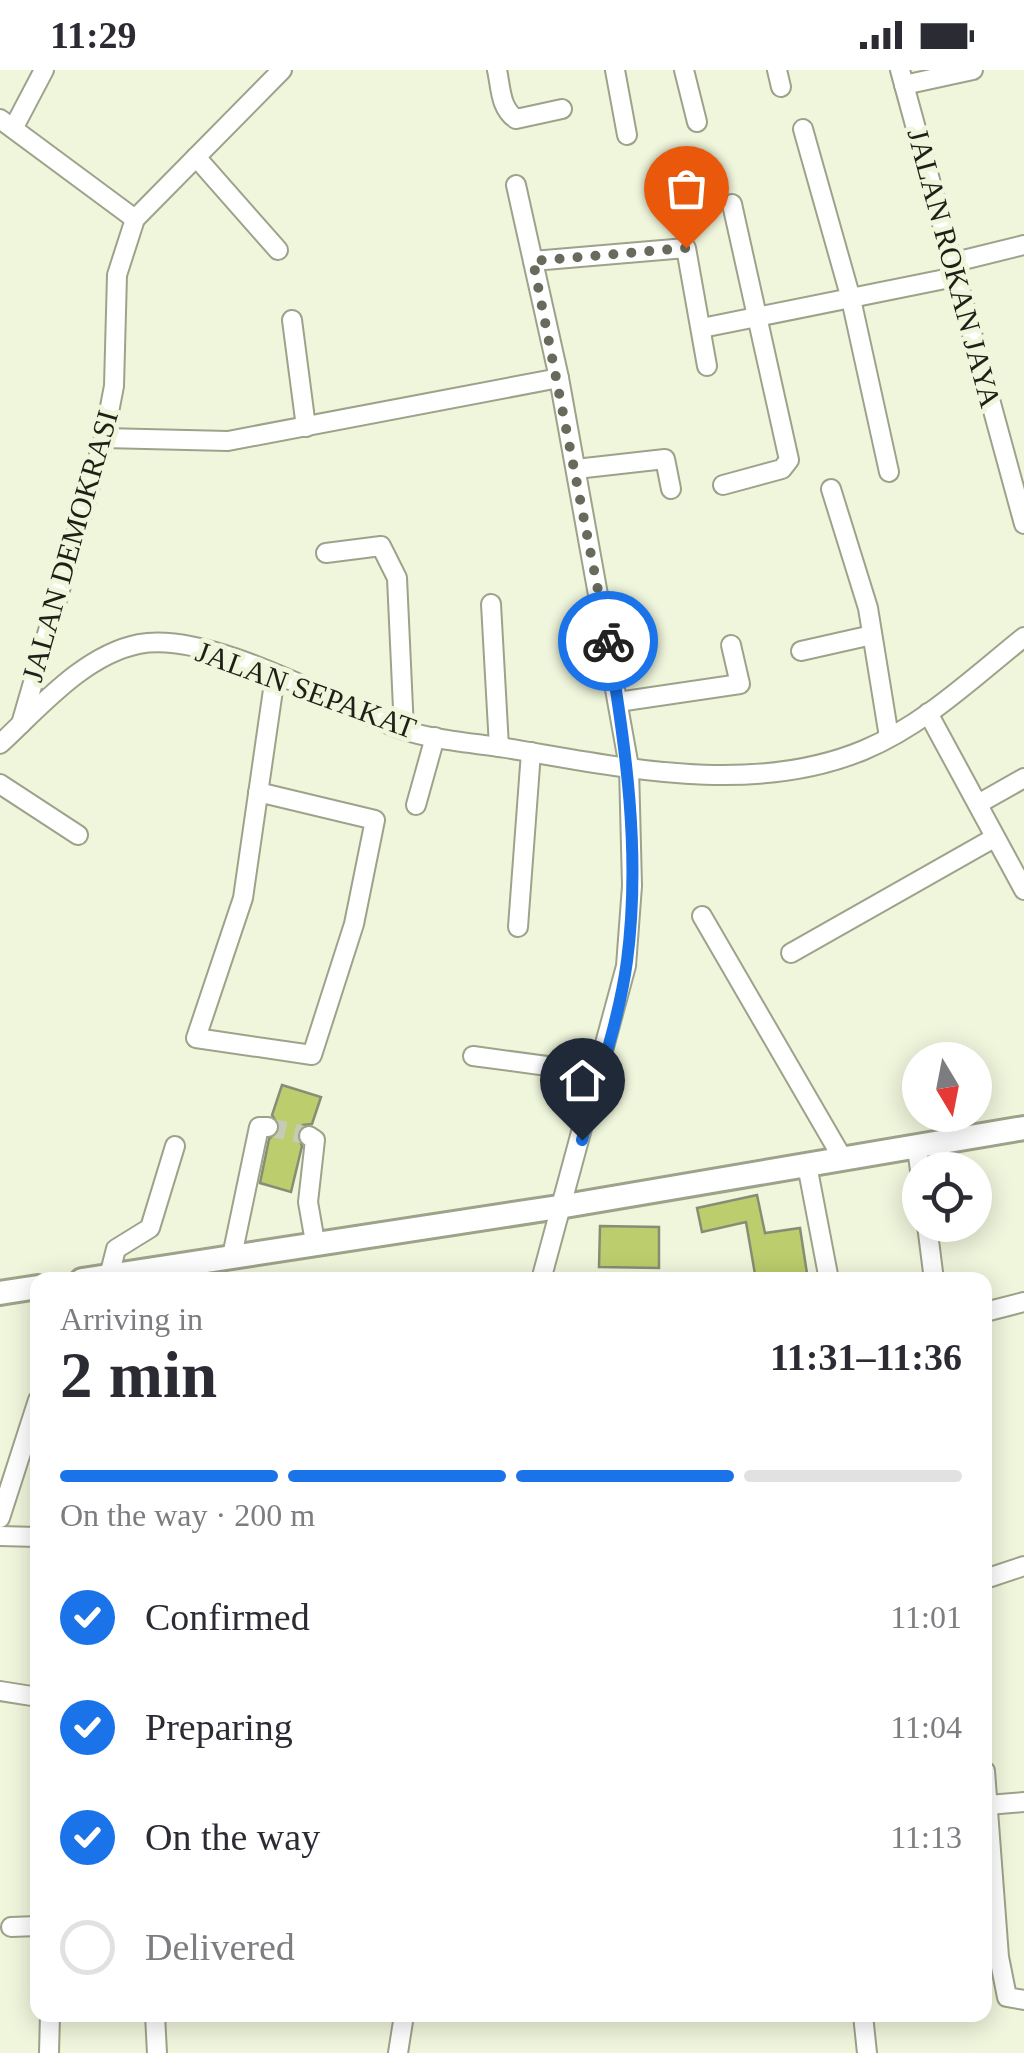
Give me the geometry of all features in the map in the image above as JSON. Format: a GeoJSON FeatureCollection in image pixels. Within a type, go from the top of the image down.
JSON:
{"type":"FeatureCollection","features":[{"type":"Feature","properties":{"kind":"main road"},"geometry":{"type":"LineString","coordinates":[[135,1272],[565,1206],[1024,1128]]}},
{"type":"Feature","properties":{"kind":"main road"},"geometry":{"type":"LineString","coordinates":[[0,1293],[30,1289]]}},
{"type":"Feature","properties":{"kind":"street"},"geometry":{"type":"LineString","coordinates":[[44,70],[7,123],[136,220]]}},
{"type":"Feature","properties":{"kind":"street","name":"JALAN DEMOKRASI"},"geometry":{"type":"LineString","coordinates":[[21,724],[104,438],[114,386],[116,275],[136,220],[282,70]]}},
{"type":"Feature","properties":{"kind":"street"},"geometry":{"type":"LineString","coordinates":[[497,70],[511,116],[562,109]]}},
{"type":"Feature","properties":{"kind":"street"},"geometry":{"type":"LineString","coordinates":[[615,70],[627,134]]}},
{"type":"Feature","properties":{"kind":"street"},"geometry":{"type":"LineString","coordinates":[[684,70],[697,122]]}},
{"type":"Feature","properties":{"kind":"street"},"geometry":{"type":"LineString","coordinates":[[902,78],[974,70]]}},
{"type":"Feature","properties":{"kind":"street","name":"JALAN ROKAN JAYA"},"geometry":{"type":"LineString","coordinates":[[902,78],[1024,523]]}},
{"type":"Feature","properties":{"kind":"street"},"geometry":{"type":"LineString","coordinates":[[804,128],[851,300],[889,472]]}},
{"type":"Feature","properties":{"kind":"street"},"geometry":{"type":"LineString","coordinates":[[196,158],[278,250]]}},
{"type":"Feature","properties":{"kind":"street"},"geometry":{"type":"LineString","coordinates":[[516,185],[559,378],[629,767],[628,949],[565,1206],[544,1272]]}},
{"type":"Feature","properties":{"kind":"street"},"geometry":{"type":"LineString","coordinates":[[723,485],[788,465],[760,317],[732,204]]}},
{"type":"Feature","properties":{"kind":"street"},"geometry":{"type":"LineString","coordinates":[[702,328],[851,300],[1024,245]]}},
{"type":"Feature","properties":{"kind":"street"},"geometry":{"type":"LineString","coordinates":[[533,261],[686,248],[708,366]]}},
{"type":"Feature","properties":{"kind":"street"},"geometry":{"type":"LineString","coordinates":[[292,320],[306,427]]}},
{"type":"Feature","properties":{"kind":"street"},"geometry":{"type":"LineString","coordinates":[[104,438],[228,441],[559,378]]}},
{"type":"Feature","properties":{"kind":"street"},"geometry":{"type":"LineString","coordinates":[[576,468],[665,458],[671,489]]}},
{"type":"Feature","properties":{"kind":"street"},"geometry":{"type":"LineString","coordinates":[[831,489],[872,636],[889,738]]}},
{"type":"Feature","properties":{"kind":"street"},"geometry":{"type":"LineString","coordinates":[[326,553],[370,545],[381,546],[390,556],[397,578],[404,730]]}},
{"type":"Feature","properties":{"kind":"street"},"geometry":{"type":"LineString","coordinates":[[491,604],[499,747]]}},
{"type":"Feature","properties":{"kind":"street"},"geometry":{"type":"LineString","coordinates":[[801,651],[872,636]]}},
{"type":"Feature","properties":{"kind":"street","name":"JALAN SEPAKAT"},"geometry":{"type":"LineString","coordinates":[[0,744],[84,668],[112,652],[142,644],[186,645],[275,676],[404,730],[680,774],[744,774],[862,751],[889,738],[928,713],[1024,638]]}},
{"type":"Feature","properties":{"kind":"street"},"geometry":{"type":"LineString","coordinates":[[618,702],[740,684],[732,645]]}},
{"type":"Feature","properties":{"kind":"street"},"geometry":{"type":"LineString","coordinates":[[258,792],[375,820],[354,924],[312,1055],[196,1038],[243,898],[258,792],[275,676]]}},
{"type":"Feature","properties":{"kind":"street"},"geometry":{"type":"LineString","coordinates":[[928,713],[1024,890]]}},
{"type":"Feature","properties":{"kind":"street"},"geometry":{"type":"LineString","coordinates":[[416,805],[435,737]]}},
{"type":"Feature","properties":{"kind":"street"},"geometry":{"type":"LineString","coordinates":[[518,928],[531,752]]}},
{"type":"Feature","properties":{"kind":"street"},"geometry":{"type":"LineString","coordinates":[[978,804],[1024,778]]}},
{"type":"Feature","properties":{"kind":"street"},"geometry":{"type":"LineString","coordinates":[[0,784],[78,835]]}},
{"type":"Feature","properties":{"kind":"street"},"geometry":{"type":"LineString","coordinates":[[791,953],[994,838]]}},
{"type":"Feature","properties":{"kind":"street"},"geometry":{"type":"LineString","coordinates":[[702,916],[843,1159]]}},
{"type":"Feature","properties":{"kind":"street"},"geometry":{"type":"LineString","coordinates":[[473,1056],[599,1074]]}},
{"type":"Feature","properties":{"kind":"street"},"geometry":{"type":"LineString","coordinates":[[232,1256],[248,1163],[259,1127],[268,1127]]}},
{"type":"Feature","properties":{"kind":"street"},"geometry":{"type":"LineString","coordinates":[[309,1136],[316,1140],[308,1202],[315,1242]]}},
{"type":"Feature","properties":{"kind":"street"},"geometry":{"type":"LineString","coordinates":[[98,1272],[116,1249],[150,1228],[175,1146]]}},
{"type":"Feature","properties":{"kind":"street"},"geometry":{"type":"LineString","coordinates":[[917,1146],[918,1152]]}},
{"type":"Feature","properties":{"kind":"street"},"geometry":{"type":"LineString","coordinates":[[807,1165],[827,1272]]}},
{"type":"Feature","properties":{"kind":"street"},"geometry":{"type":"LineString","coordinates":[[929,1242],[933,1272]]}},
{"type":"Feature","properties":{"kind":"street"},"geometry":{"type":"LineString","coordinates":[[992,1310],[1024,1302]]}},
{"type":"Feature","properties":{"kind":"street"},"geometry":{"type":"LineString","coordinates":[[0,1518],[30,1425]]}},
{"type":"Feature","properties":{"kind":"street"},"geometry":{"type":"LineString","coordinates":[[0,1536],[30,1537]]}},
{"type":"Feature","properties":{"kind":"street"},"geometry":{"type":"LineString","coordinates":[[992,1577],[1024,1566]]}},
{"type":"Feature","properties":{"kind":"street"},"geometry":{"type":"LineString","coordinates":[[0,1692],[30,1696]]}},
{"type":"Feature","properties":{"kind":"street"},"geometry":{"type":"LineString","coordinates":[[992,1805],[1024,1802]]}},
{"type":"Feature","properties":{"kind":"street"},"geometry":{"type":"LineString","coordinates":[[11,1927],[30,1926]]}},
{"type":"Feature","properties":{"kind":"street"},"geometry":{"type":"LineString","coordinates":[[992,1957],[1008,1997],[1024,2000]]}},
{"type":"Feature","properties":{"kind":"street"},"geometry":{"type":"LineString","coordinates":[[49,2053],[50,2022]]}},
{"type":"Feature","properties":{"kind":"street"},"geometry":{"type":"LineString","coordinates":[[155,2022],[156,2053]]}},
{"type":"Feature","properties":{"kind":"street"},"geometry":{"type":"LineString","coordinates":[[398,2053],[403,2022]]}},
{"type":"Feature","properties":{"kind":"street"},"geometry":{"type":"LineString","coordinates":[[864,2022],[866,2053]]}},
{"type":"Feature","properties":{"kind":"building"},"geometry":{"type":"Polygon","coordinates":[[[282,1085],[321,1097],[312,1124],[303,1125],[297,1134],[302,1146],[291,1192],[260,1183],[269,1139],[280,1128],[272,1115],[282,1085]]]}},
{"type":"Feature","properties":{"kind":"building"},"geometry":{"type":"Polygon","coordinates":[[[757,1195],[765,1233],[800,1228],[807,1272],[755,1272],[746,1222],[702,1232],[697,1208],[757,1195]]]}},
{"type":"Feature","properties":{"kind":"building"},"geometry":{"type":"Polygon","coordinates":[[[600,1226],[659,1227],[659,1268],[599,1267],[600,1226]]]}},
{"type":"Feature","properties":{"kind":"tunnel"},"geometry":{"type":"LineString","coordinates":[[268,1127],[309,1136]]}},
{"type":"Feature","properties":{"kind":"way so far"},"geometry":{"type":"LineString","coordinates":[[608,641],[533,261],[674,246],[686,248]]}},
{"type":"Feature","properties":{"kind":"route"},"geometry":{"type":"LineString","coordinates":[[582,1140],[626,966],[630,931],[629,767],[608,641]]}}]}
